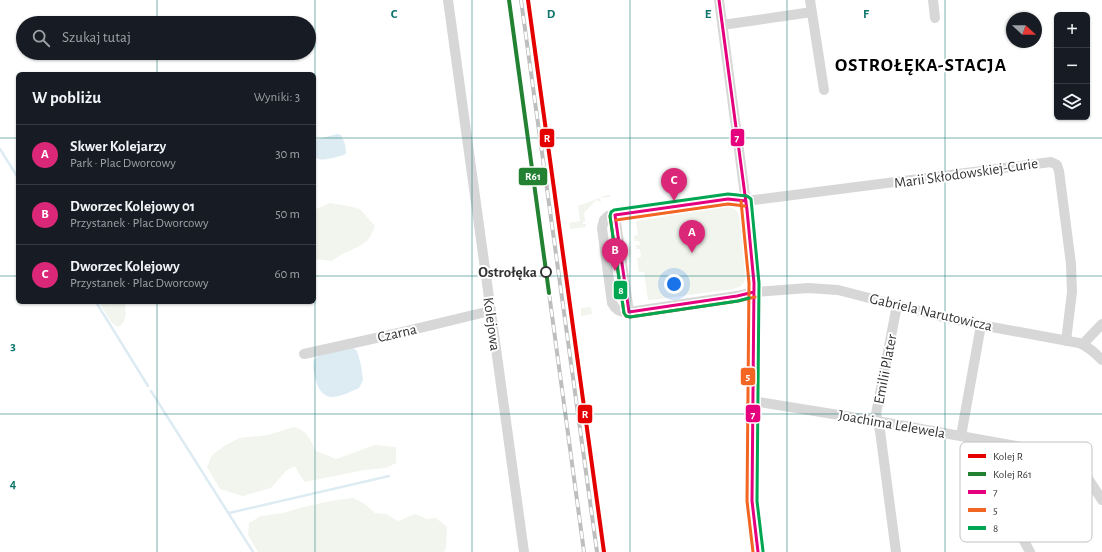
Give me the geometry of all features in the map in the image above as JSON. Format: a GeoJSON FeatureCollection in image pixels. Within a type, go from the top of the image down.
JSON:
{"type":"FeatureCollection","features":[{"type":"Feature","properties":{"kind":"street","name":"Kolejowa"},"geometry":{"type":"LineString","coordinates":[[448,0],[524,552]]}},
{"type":"Feature","properties":{"kind":"street"},"geometry":{"type":"LineString","coordinates":[[718,0],[746,201],[754,292],[752,501],[758,552]]}},
{"type":"Feature","properties":{"kind":"street"},"geometry":{"type":"LineString","coordinates":[[810,0],[824,90]]}},
{"type":"Feature","properties":{"kind":"street"},"geometry":{"type":"LineString","coordinates":[[933,0],[936,18]]}},
{"type":"Feature","properties":{"kind":"street"},"geometry":{"type":"LineString","coordinates":[[722,25],[812,12]]}},
{"type":"Feature","properties":{"kind":"street","name":"Marii Skłodowskiej-Curie"},"geometry":{"type":"LineString","coordinates":[[746,201],[1048,162],[1055,163],[1058,171],[1071,264],[1072,292],[1066,341]]}},
{"type":"Feature","properties":{"kind":"street"},"geometry":{"type":"LineString","coordinates":[[615,215],[628,312],[619,311],[612,303],[602,228],[602,223],[605,218],[608,216],[615,215],[728,199],[746,201]]}},
{"type":"Feature","properties":{"kind":"street","name":"Gabriela Narutowicza"},"geometry":{"type":"LineString","coordinates":[[628,312],[737,296],[754,292],[822,288],[849,292],[981,325],[1083,344],[1102,360]]}},
{"type":"Feature","properties":{"kind":"street","name":"Emilii Plater"},"geometry":{"type":"LineString","coordinates":[[896,552],[876,414],[897,305]]}},
{"type":"Feature","properties":{"kind":"street","name":"Czarna"},"geometry":{"type":"LineString","coordinates":[[304,354],[490,311]]}},
{"type":"Feature","properties":{"kind":"street"},"geometry":{"type":"LineString","coordinates":[[1083,344],[1102,324]]}},
{"type":"Feature","properties":{"kind":"street"},"geometry":{"type":"LineString","coordinates":[[961,436],[981,325]]}},
{"type":"Feature","properties":{"kind":"street","name":"Joachima Lelewela"},"geometry":{"type":"LineString","coordinates":[[753,401],[994,442]]}},
{"type":"Feature","properties":{"kind":"street","name":"Joachima Lelewela"},"geometry":{"type":"LineString","coordinates":[[1092,485],[1102,500]]}},
{"type":"Feature","properties":{"kind":"street"},"geometry":{"type":"LineString","coordinates":[[1025,542],[1030,552]]}},
{"type":"Feature","properties":{"kind":"shaded area"},"geometry":{"type":"Polygon","coordinates":[[[337,134],[341,135],[345,144],[346,153],[344,155],[321,160],[316,156],[316,140],[337,134]]]}},
{"type":"Feature","properties":{"kind":"shaded area"},"geometry":{"type":"Polygon","coordinates":[[[610,194],[610,197],[600,198],[601,202],[596,200],[584,213],[585,221],[583,224],[586,224],[586,227],[570,229],[569,223],[580,221],[578,206],[610,194]]]}},
{"type":"Feature","properties":{"kind":"shaded area"},"geometry":{"type":"Polygon","coordinates":[[[330,203],[360,209],[375,226],[367,241],[357,247],[332,261],[316,259],[316,209],[330,203]]]}},
{"type":"Feature","properties":{"kind":"shaded area"},"geometry":{"type":"Polygon","coordinates":[[[727,207],[732,208],[739,215],[742,243],[744,248],[745,279],[743,283],[739,287],[733,289],[648,300],[644,272],[639,272],[637,258],[641,257],[640,249],[636,249],[636,245],[640,245],[639,241],[635,241],[634,236],[638,235],[636,221],[727,207]]]}},
{"type":"Feature","properties":{"kind":"shaded area"},"geometry":{"type":"Polygon","coordinates":[[[100,304],[125,304],[125,317],[121,325],[118,327],[112,323],[100,304]]]}},
{"type":"Feature","properties":{"kind":"shaded area"},"geometry":{"type":"Polygon","coordinates":[[[591,307],[592,314],[581,316],[581,308],[591,307]]]}},
{"type":"Feature","properties":{"kind":"shaded area"},"geometry":{"type":"Polygon","coordinates":[[[352,347],[357,351],[361,365],[363,380],[359,388],[340,396],[334,397],[324,394],[319,389],[316,381],[313,368],[314,360],[318,356],[352,347]]]}},
{"type":"Feature","properties":{"kind":"shaded area"},"geometry":{"type":"Polygon","coordinates":[[[294,427],[305,433],[316,451],[336,459],[375,445],[396,447],[396,463],[386,468],[364,470],[305,482],[295,466],[287,470],[271,488],[243,496],[220,489],[207,467],[212,455],[224,446],[239,438],[268,435],[294,427]]]}},
{"type":"Feature","properties":{"kind":"shaded area"},"geometry":{"type":"Polygon","coordinates":[[[353,498],[365,504],[375,513],[386,514],[398,521],[415,514],[427,519],[436,518],[447,527],[446,548],[444,552],[258,552],[248,535],[249,523],[261,516],[283,513],[330,501],[353,498]]]}},
{"type":"Feature","properties":{"kind":"waterway"},"geometry":{"type":"LineString","coordinates":[[0,149],[16,175]]}},
{"type":"Feature","properties":{"kind":"waterway"},"geometry":{"type":"LineString","coordinates":[[97,304],[148,386]]}},
{"type":"Feature","properties":{"kind":"waterway"},"geometry":{"type":"LineString","coordinates":[[151,391],[253,552]]}},
{"type":"Feature","properties":{"kind":"waterway"},"geometry":{"type":"LineString","coordinates":[[229,513],[389,476]]}},
{"type":"Feature","properties":{"kind":"railway"},"geometry":{"type":"LineString","coordinates":[[521,0],[597,552]]}},
{"type":"Feature","properties":{"kind":"railway"},"geometry":{"type":"LineString","coordinates":[[549,293],[584,552]]}},
{"type":"Feature","properties":{"kind":"rail line","name":"R61"},"geometry":{"type":"LineString","coordinates":[[509,0],[549,293]]}},
{"type":"Feature","properties":{"kind":"rail line","name":"R"},"geometry":{"type":"LineString","coordinates":[[528,0],[604,552]]}},
{"type":"Feature","properties":{"kind":"transit line","name":"7"},"geometry":{"type":"LineString","coordinates":[[719,0],[747,210],[754,283],[752,501],[758,552]]}},
{"type":"Feature","properties":{"kind":"transit line","name":"8"},"geometry":{"type":"LineString","coordinates":[[749,298],[738,301],[630,317],[626,316],[624,313],[610,216],[611,212],[614,210],[728,194],[747,196],[751,199],[759,283],[757,501],[763,551]]}},
{"type":"Feature","properties":{"kind":"transit line","name":"7"},"geometry":{"type":"LineString","coordinates":[[615,215],[728,199],[746,201]]}},
{"type":"Feature","properties":{"kind":"transit line","name":"5"},"geometry":{"type":"LineString","coordinates":[[741,201],[749,283],[747,501],[753,552]]}},
{"type":"Feature","properties":{"kind":"transit line","name":"5"},"geometry":{"type":"LineString","coordinates":[[616,220],[728,204],[745,206]]}},
{"type":"Feature","properties":{"kind":"transit line","name":"7"},"geometry":{"type":"LineString","coordinates":[[615,215],[629,312],[737,296],[754,292]]}},
{"type":"Feature","properties":{"kind":"transit line","name":"5"},"geometry":{"type":"LineString","coordinates":[[610,216],[624,313],[626,316],[630,317],[738,301],[755,297]]}},
{"type":"Feature","properties":{"kind":"place","name":"Dworzec Kolejowy"},"geometry":{"type":"Point","coordinates":[674,201]}},
{"type":"Feature","properties":{"kind":"place","name":"Skwer Kolejarzy"},"geometry":{"type":"Point","coordinates":[692,253]}},
{"type":"Feature","properties":{"kind":"place","name":"Dworzec Kolejowy 01"},"geometry":{"type":"Point","coordinates":[615,271]}},
{"type":"Feature","properties":{"kind":"place","name":"Ostrołęka"},"geometry":{"type":"Point","coordinates":[546,272]}},
{"type":"Feature","properties":{"kind":"district","name":"OSTROŁĘKA-STACJA"},"geometry":{"type":"Point","coordinates":[921,64]}}]}
